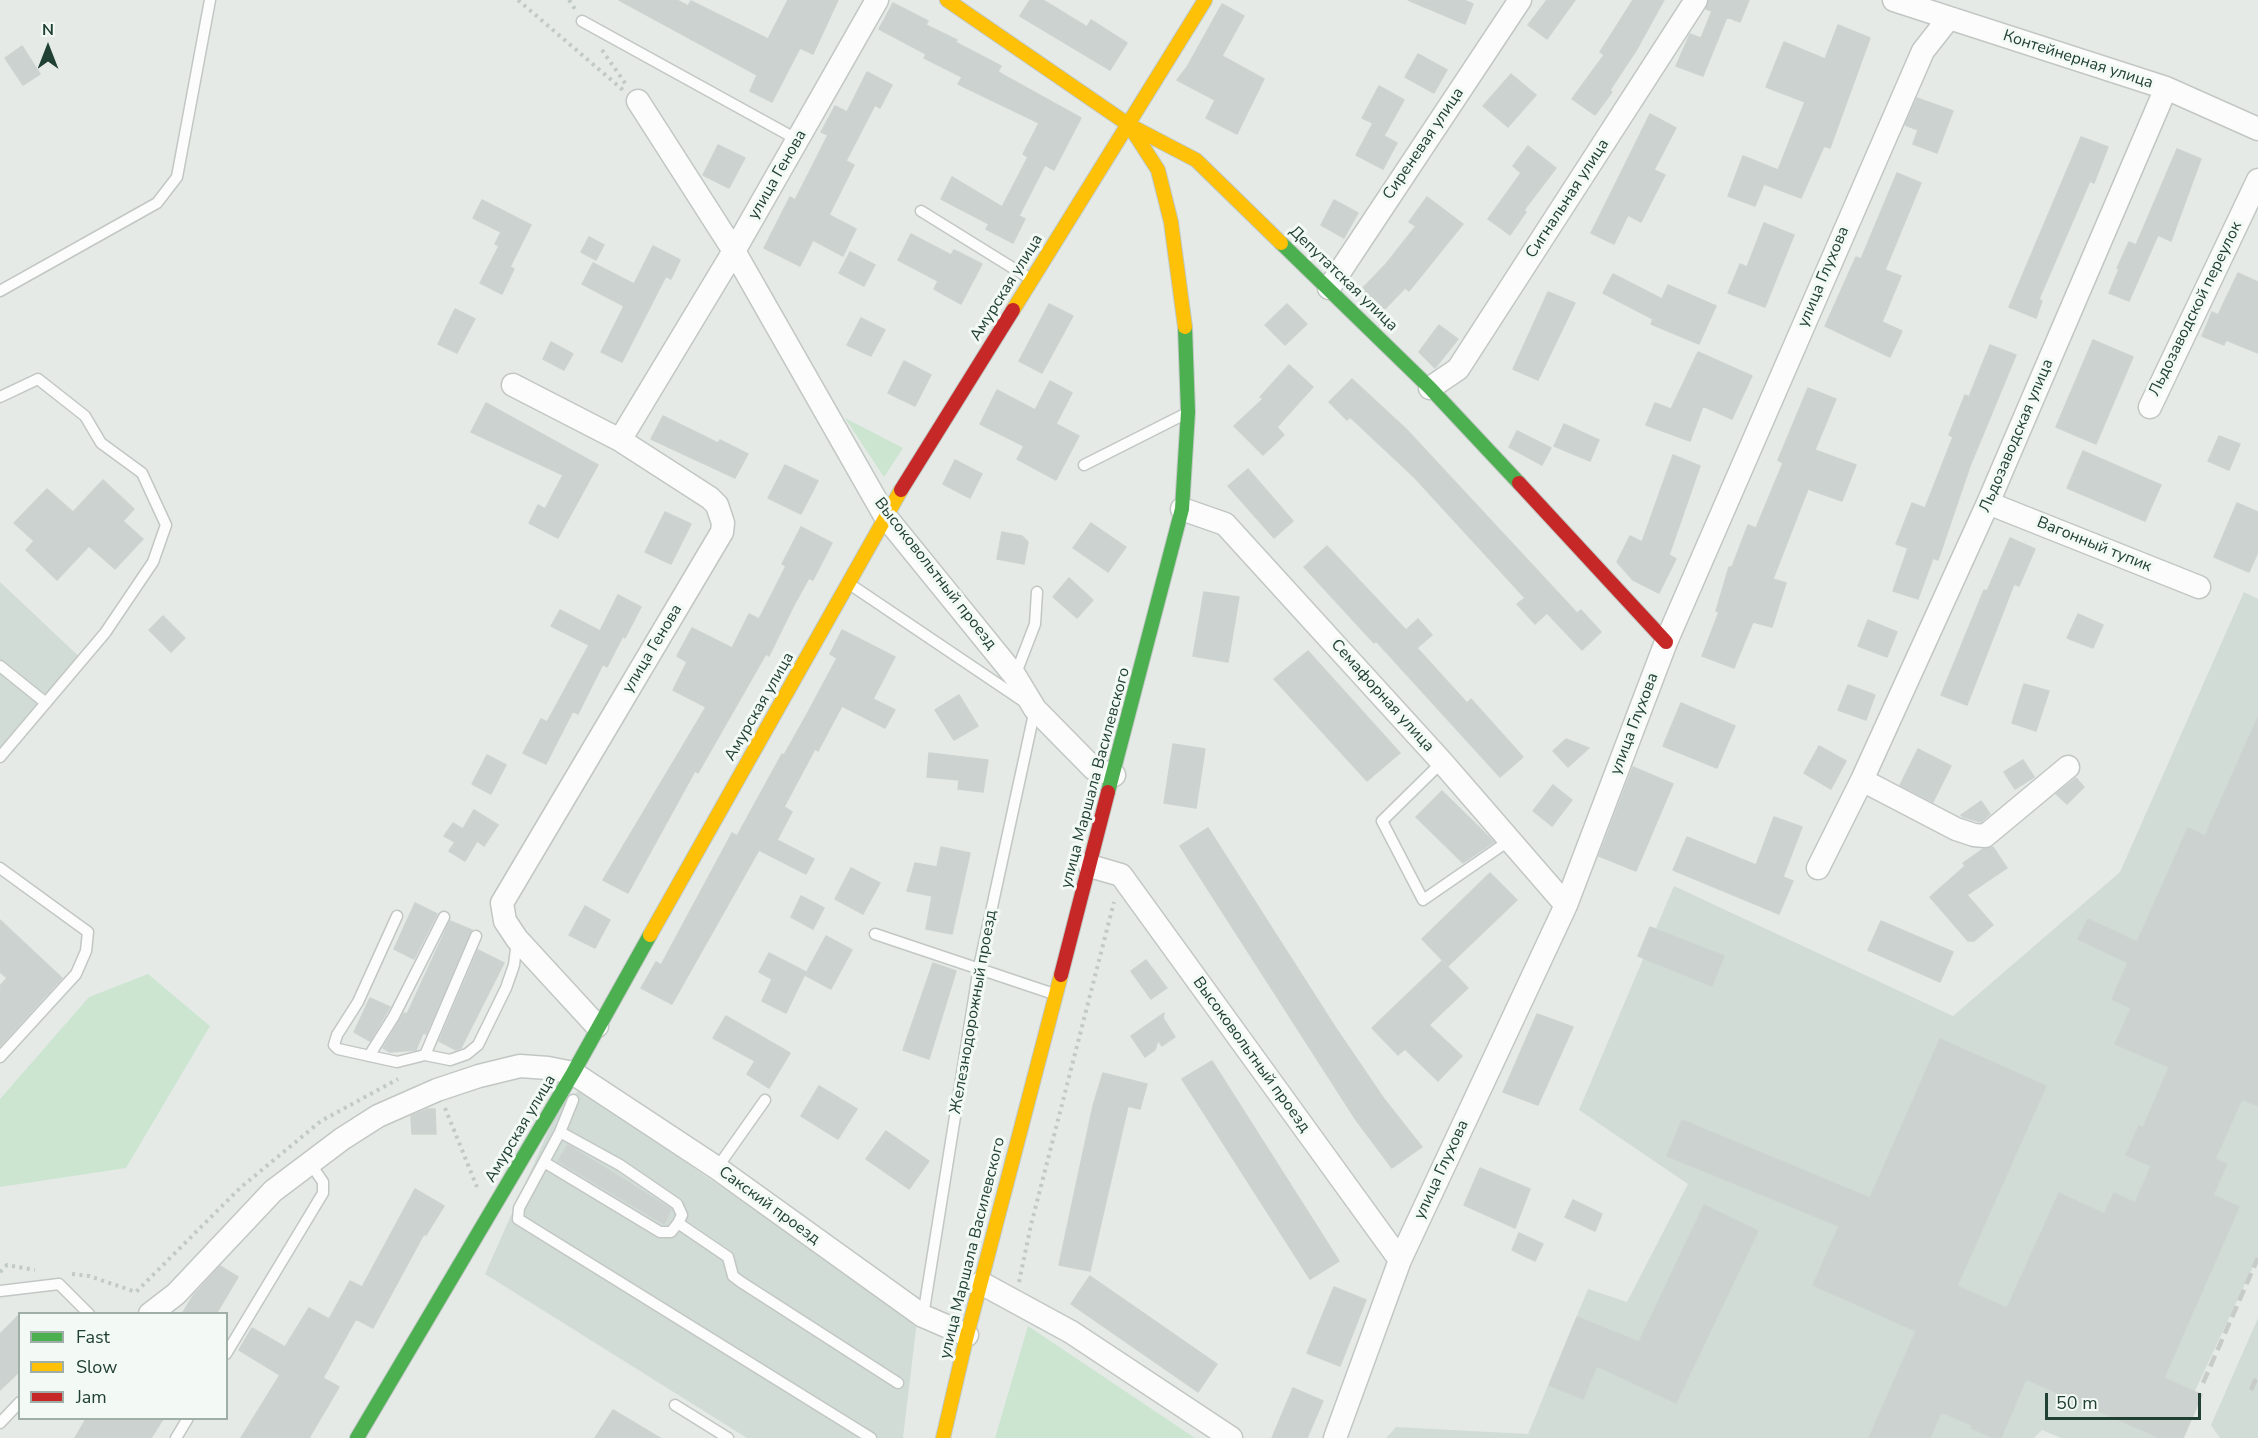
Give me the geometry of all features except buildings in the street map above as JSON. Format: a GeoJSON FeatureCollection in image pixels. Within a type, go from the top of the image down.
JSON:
{"type":"FeatureCollection","features":[{"type":"Feature","properties":{"kind":"street","name":"улица Генова"},"geometry":{"type":"LineString","coordinates":[[620,440],[799,140],[877,0]]}},
{"type":"Feature","properties":{"kind":"street","name":"Депутатская улица"},"geometry":{"type":"LineString","coordinates":[[947,0],[1129,125],[1196,160],[1430,388],[1666,642]]}},
{"type":"Feature","properties":{"kind":"street","name":"Амурская улица"},"geometry":{"type":"LineString","coordinates":[[357,1438],[573,1073],[597,1026],[849,584],[885,516],[1205,0]]}},
{"type":"Feature","properties":{"kind":"street","name":"Сиреневая улица"},"geometry":{"type":"LineString","coordinates":[[1329,288],[1520,0]]}},
{"type":"Feature","properties":{"kind":"street","name":"Сигнальная улица"},"geometry":{"type":"LineString","coordinates":[[1430,388],[1458,369],[1696,0]]}},
{"type":"Feature","properties":{"kind":"street","name":"Контейнерная улица"},"geometry":{"type":"LineString","coordinates":[[1894,0],[2166,88],[2258,129]]}},
{"type":"Feature","properties":{"kind":"street","name":"улица Глухова"},"geometry":{"type":"LineString","coordinates":[[1335,1438],[1400,1260],[1566,905],[1666,642],[1923,51],[1949,18]]}},
{"type":"Feature","properties":{"kind":"street","name":"Льдозаводская улица"},"geometry":{"type":"LineString","coordinates":[[1818,868],[1862,780],[1988,503],[2166,88]]}},
{"type":"Feature","properties":{"kind":"street","name":"Высоковольтный проезд"},"geometry":{"type":"LineString","coordinates":[[638,101],[734,251],[885,516],[1015,676],[1035,709],[1094,769],[1114,775]]}},
{"type":"Feature","properties":{"kind":"street","name":"улица Маршала Василевского"},"geometry":{"type":"LineString","coordinates":[[943,1438],[967,1335],[1182,509],[1188,412],[1185,322],[1171,222],[1158,170],[1129,125]]}},
{"type":"Feature","properties":{"kind":"street","name":"Льдозаводской переулок"},"geometry":{"type":"LineString","coordinates":[[2150,406],[2258,180]]}},
{"type":"Feature","properties":{"kind":"street","name":"улица Генова"},"geometry":{"type":"LineString","coordinates":[[513,385],[620,440],[710,498],[721,514],[722,532],[533,853],[507,890],[502,903],[506,921],[517,939]]}},
{"type":"Feature","properties":{"kind":"street","name":"Вагонный тупик"},"geometry":{"type":"LineString","coordinates":[[1988,503],[2199,587]]}},
{"type":"Feature","properties":{"kind":"street","name":"Семафорная улица"},"geometry":{"type":"LineString","coordinates":[[1182,509],[1225,524],[1442,762],[1566,905]]}},
{"type":"Feature","properties":{"kind":"street"},"geometry":{"type":"LineString","coordinates":[[1862,780],[1956,828],[1974,836],[1985,836],[2068,767]]}},
{"type":"Feature","properties":{"kind":"street"},"geometry":{"type":"LineString","coordinates":[[1090,866],[1121,876]]}},
{"type":"Feature","properties":{"kind":"street","name":"Высоковольтный проезд"},"geometry":{"type":"LineString","coordinates":[[1121,876],[1400,1260]]}},
{"type":"Feature","properties":{"kind":"street"},"geometry":{"type":"LineString","coordinates":[[517,939],[597,1026]]}},
{"type":"Feature","properties":{"kind":"street"},"geometry":{"type":"LineString","coordinates":[[153,1312],[176,1294],[273,1191],[378,1116],[479,1076],[520,1066],[573,1073]]}},
{"type":"Feature","properties":{"kind":"street","name":"Сакский проезд"},"geometry":{"type":"LineString","coordinates":[[573,1073],[717,1168],[922,1316],[967,1335]]}},
{"type":"Feature","properties":{"kind":"street"},"geometry":{"type":"LineString","coordinates":[[981,1283],[1071,1332],[1231,1438]]}},
{"type":"Feature","properties":{"kind":"lane"},"geometry":{"type":"LineString","coordinates":[[0,291],[157,203],[177,177],[210,0]]}},
{"type":"Feature","properties":{"kind":"lane"},"geometry":{"type":"LineString","coordinates":[[582,21],[799,140]]}},
{"type":"Feature","properties":{"kind":"lane"},"geometry":{"type":"LineString","coordinates":[[921,211],[1032,280]]}},
{"type":"Feature","properties":{"kind":"lane"},"geometry":{"type":"LineString","coordinates":[[0,397],[38,379],[85,416],[102,443],[141,473],[166,525],[153,562],[105,633],[1,754]]}},
{"type":"Feature","properties":{"kind":"lane"},"geometry":{"type":"LineString","coordinates":[[1084,465],[1188,412]]}},
{"type":"Feature","properties":{"kind":"lane"},"geometry":{"type":"LineString","coordinates":[[849,584],[1035,709]]}},
{"type":"Feature","properties":{"kind":"lane"},"geometry":{"type":"LineString","coordinates":[[1015,676],[1035,624],[1037,592]]}},
{"type":"Feature","properties":{"kind":"lane"},"geometry":{"type":"LineString","coordinates":[[0,666],[46,703]]}},
{"type":"Feature","properties":{"kind":"lane","name":"Железнодорожный проезд"},"geometry":{"type":"LineString","coordinates":[[922,1316],[979,967],[1035,709]]}},
{"type":"Feature","properties":{"kind":"lane"},"geometry":{"type":"LineString","coordinates":[[1442,762],[1382,821],[1423,900],[1510,840]]}},
{"type":"Feature","properties":{"kind":"lane"},"geometry":{"type":"LineString","coordinates":[[0,868],[88,932],[86,951],[76,974],[0,1058]]}},
{"type":"Feature","properties":{"kind":"lane"},"geometry":{"type":"LineString","coordinates":[[397,916],[358,1002],[334,1045],[338,1049],[397,1062],[425,1055],[450,1060],[467,1054],[478,1045],[506,988],[514,964],[517,939]]}},
{"type":"Feature","properties":{"kind":"lane"},"geometry":{"type":"LineString","coordinates":[[369,1056],[394,1016],[444,916]]}},
{"type":"Feature","properties":{"kind":"lane"},"geometry":{"type":"LineString","coordinates":[[875,934],[1055,994]]}},
{"type":"Feature","properties":{"kind":"lane"},"geometry":{"type":"LineString","coordinates":[[425,1055],[476,936]]}},
{"type":"Feature","properties":{"kind":"lane"},"geometry":{"type":"LineString","coordinates":[[573,1073],[575,1095],[560,1132],[519,1208],[518,1219],[871,1438]]}},
{"type":"Feature","properties":{"kind":"lane"},"geometry":{"type":"LineString","coordinates":[[717,1168],[765,1100]]}},
{"type":"Feature","properties":{"kind":"lane"},"geometry":{"type":"LineString","coordinates":[[544,1162],[660,1232],[672,1232],[678,1223],[682,1215],[677,1204],[620,1165],[560,1132]]}},
{"type":"Feature","properties":{"kind":"lane"},"geometry":{"type":"LineString","coordinates":[[228,1351],[323,1193],[323,1182],[310,1163]]}},
{"type":"Feature","properties":{"kind":"lane"},"geometry":{"type":"LineString","coordinates":[[678,1223],[728,1257],[733,1276],[741,1282],[898,1383]]}},
{"type":"Feature","properties":{"kind":"lane"},"geometry":{"type":"LineString","coordinates":[[0,1291],[25,1286],[59,1284],[87,1312]]}},
{"type":"Feature","properties":{"kind":"lane"},"geometry":{"type":"LineString","coordinates":[[0,1423],[18,1404]]}},
{"type":"Feature","properties":{"kind":"lane"},"geometry":{"type":"LineString","coordinates":[[675,1405],[728,1438]]}},
{"type":"Feature","properties":{"kind":"lane"},"geometry":{"type":"LineString","coordinates":[[176,1438],[187,1420]]}},
{"type":"Feature","properties":{"kind":"path"},"geometry":{"type":"LineString","coordinates":[[518,0],[596,69],[638,101]]}},
{"type":"Feature","properties":{"kind":"path"},"geometry":{"type":"LineString","coordinates":[[1015,1300],[1031,1226],[1121,876]]}},
{"type":"Feature","properties":{"kind":"shaded area"},"geometry":{"type":"Polygon","coordinates":[[[0,582],[87,664],[0,761],[0,582]]]}},
{"type":"Feature","properties":{"kind":"shaded area"},"geometry":{"type":"Polygon","coordinates":[[[2244,592],[2258,599],[2258,1256],[2173,1438],[2061,1438],[2042,1430],[2034,1438],[1386,1438],[1396,1427],[1528,1434],[1588,1289],[1627,1302],[1688,1184],[1579,1110],[1674,886],[1953,1016],[2120,872],[2244,592]]]}},
{"type":"Feature","properties":{"kind":"shaded area"},"geometry":{"type":"Polygon","coordinates":[[[580,1090],[917,1321],[903,1438],[747,1438],[485,1274],[560,1105],[580,1090]]]}},
{"type":"Feature","properties":{"kind":"shaded area"},"geometry":{"type":"Polygon","coordinates":[[[2258,1318],[2258,1438],[2220,1438],[2211,1425],[2258,1318]]]}},
{"type":"Feature","properties":{"kind":"green space"},"geometry":{"type":"Polygon","coordinates":[[[845,418],[903,448],[884,477],[845,418]]]}},
{"type":"Feature","properties":{"kind":"green space"},"geometry":{"type":"Polygon","coordinates":[[[148,974],[210,1026],[126,1168],[0,1187],[0,1099],[89,997],[148,974]]]}},
{"type":"Feature","properties":{"kind":"green space"},"geometry":{"type":"Polygon","coordinates":[[[1028,1326],[1195,1438],[995,1438],[1028,1326]]]}},
{"type":"Feature","properties":{"kind":"railway"},"geometry":{"type":"LineString","coordinates":[[2203,1383],[2258,1258]]}},
{"type":"Feature","properties":{"kind":"railway"},"geometry":{"type":"LineString","coordinates":[[2251,1390],[2258,1374]]}},
{"type":"Feature","properties":{"kind":"traffic: fast"},"geometry":{"type":"LineString","coordinates":[[1281,243],[1430,388],[1519,483]]}},
{"type":"Feature","properties":{"kind":"traffic: fast"},"geometry":{"type":"LineString","coordinates":[[1108,792],[1182,509],[1188,412],[1185,327]]}},
{"type":"Feature","properties":{"kind":"traffic: fast"},"geometry":{"type":"LineString","coordinates":[[357,1438],[573,1073],[650,935]]}},
{"type":"Feature","properties":{"kind":"traffic: slow"},"geometry":{"type":"LineString","coordinates":[[947,0],[1129,125],[1196,160],[1281,243]]}},
{"type":"Feature","properties":{"kind":"traffic: slow"},"geometry":{"type":"LineString","coordinates":[[1013,310],[1205,0]]}},
{"type":"Feature","properties":{"kind":"traffic: slow"},"geometry":{"type":"LineString","coordinates":[[1129,125],[1158,170],[1171,222],[1185,327]]}},
{"type":"Feature","properties":{"kind":"traffic: slow"},"geometry":{"type":"LineString","coordinates":[[650,935],[901,490]]}},
{"type":"Feature","properties":{"kind":"traffic: slow"},"geometry":{"type":"LineString","coordinates":[[943,1438],[967,1335],[1061,975]]}},
{"type":"Feature","properties":{"kind":"traffic: jam"},"geometry":{"type":"LineString","coordinates":[[901,490],[1013,310]]}},
{"type":"Feature","properties":{"kind":"traffic: jam"},"geometry":{"type":"LineString","coordinates":[[1519,483],[1666,642]]}},
{"type":"Feature","properties":{"kind":"traffic: jam"},"geometry":{"type":"LineString","coordinates":[[1061,975],[1108,792]]}}]}
